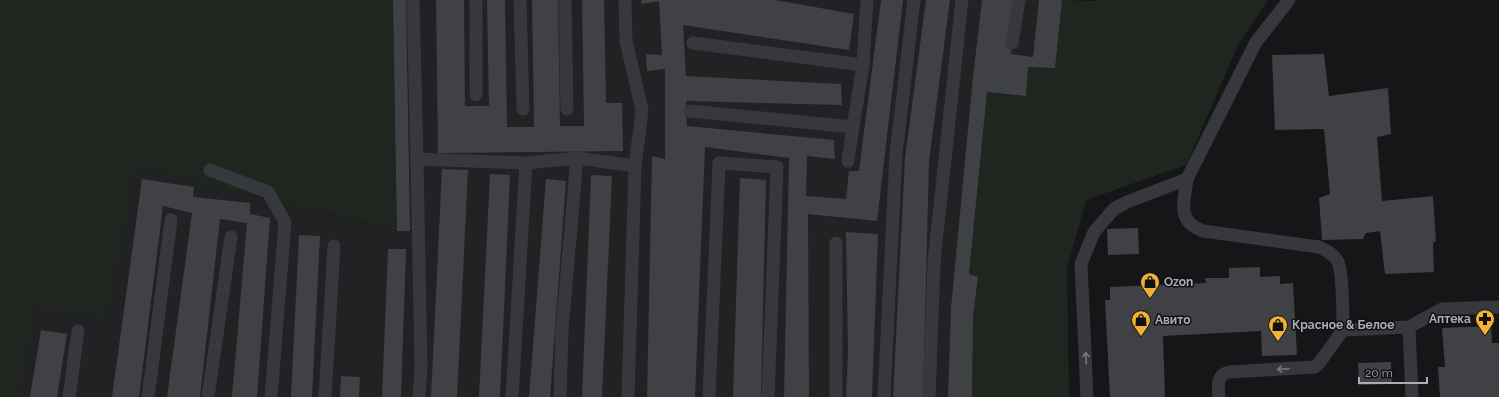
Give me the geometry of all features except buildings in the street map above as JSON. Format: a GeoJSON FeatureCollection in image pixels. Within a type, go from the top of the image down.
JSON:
{"type":"FeatureCollection","features":[{"type":"Feature","properties":{"kind":"lane"},"geometry":{"type":"LineString","coordinates":[[414,0],[421,368],[418,397]]}},
{"type":"Feature","properties":{"kind":"lane"},"geometry":{"type":"LineString","coordinates":[[476,0],[476,95]]}},
{"type":"Feature","properties":{"kind":"lane"},"geometry":{"type":"LineString","coordinates":[[520,0],[523,109]]}},
{"type":"Feature","properties":{"kind":"lane"},"geometry":{"type":"LineString","coordinates":[[565,0],[567,109]]}},
{"type":"Feature","properties":{"kind":"lane"},"geometry":{"type":"LineString","coordinates":[[625,0],[626,41],[642,110],[635,166],[628,397]]}},
{"type":"Feature","properties":{"kind":"lane"},"geometry":{"type":"LineString","coordinates":[[848,161],[863,65],[866,0]]}},
{"type":"Feature","properties":{"kind":"lane"},"geometry":{"type":"LineString","coordinates":[[884,397],[896,154],[914,0]]}},
{"type":"Feature","properties":{"kind":"lane"},"geometry":{"type":"LineString","coordinates":[[929,397],[934,262],[962,0]]}},
{"type":"Feature","properties":{"kind":"lane"},"geometry":{"type":"LineString","coordinates":[[1012,43],[1019,0]]}},
{"type":"Feature","properties":{"kind":"lane"},"geometry":{"type":"LineString","coordinates":[[1218,397],[1219,378],[1223,373],[1315,367],[1343,330],[1340,271],[1338,262],[1330,252],[1319,247],[1203,231],[1192,227],[1185,219],[1183,208],[1187,179],[1256,42],[1289,0]]}},
{"type":"Feature","properties":{"kind":"lane"},"geometry":{"type":"LineString","coordinates":[[693,43],[863,65]]}},
{"type":"Feature","properties":{"kind":"lane"},"geometry":{"type":"LineString","coordinates":[[690,111],[853,127]]}},
{"type":"Feature","properties":{"kind":"lane"},"geometry":{"type":"LineString","coordinates":[[417,159],[526,163],[577,158],[635,166]]}},
{"type":"Feature","properties":{"kind":"lane"},"geometry":{"type":"LineString","coordinates":[[560,397],[562,330],[577,158]]}},
{"type":"Feature","properties":{"kind":"lane"},"geometry":{"type":"LineString","coordinates":[[512,397],[526,163]]}},
{"type":"Feature","properties":{"kind":"lane"},"geometry":{"type":"LineString","coordinates":[[709,397],[719,163],[776,167],[768,397]]}},
{"type":"Feature","properties":{"kind":"lane"},"geometry":{"type":"LineString","coordinates":[[210,170],[268,192],[285,222],[271,397]]}},
{"type":"Feature","properties":{"kind":"lane"},"geometry":{"type":"LineString","coordinates":[[1087,397],[1082,264],[1094,232],[1099,224],[1114,209],[1127,202],[1187,179]]}},
{"type":"Feature","properties":{"kind":"lane"},"geometry":{"type":"LineString","coordinates":[[148,397],[171,220]]}},
{"type":"Feature","properties":{"kind":"lane"},"geometry":{"type":"LineString","coordinates":[[208,397],[231,237]]}},
{"type":"Feature","properties":{"kind":"lane"},"geometry":{"type":"LineString","coordinates":[[836,243],[836,397]]}},
{"type":"Feature","properties":{"kind":"lane"},"geometry":{"type":"LineString","coordinates":[[325,397],[334,246]]}},
{"type":"Feature","properties":{"kind":"lane"},"geometry":{"type":"LineString","coordinates":[[1343,330],[1409,327],[1442,309],[1499,307]]}},
{"type":"Feature","properties":{"kind":"lane"},"geometry":{"type":"LineString","coordinates":[[1409,327],[1412,397]]}},
{"type":"Feature","properties":{"kind":"lane"},"geometry":{"type":"LineString","coordinates":[[69,397],[78,331]]}},
{"type":"Feature","properties":{"kind":"shaded area"},"geometry":{"type":"Polygon","coordinates":[[[0,0],[393,0],[397,231],[135,167],[108,319],[33,307],[18,397],[0,397],[0,0]]]}},
{"type":"Feature","properties":{"kind":"shaded area"},"geometry":{"type":"Polygon","coordinates":[[[393,0],[1062,0],[1055,68],[1026,96],[988,92],[969,274],[978,277],[973,317],[972,397],[18,397],[32,306],[108,319],[135,167],[396,231],[393,0]]]}},
{"type":"Feature","properties":{"kind":"shaded area"},"geometry":{"type":"Polygon","coordinates":[[[1062,0],[1268,0],[1238,45],[1186,165],[1086,200],[1067,268],[1069,397],[972,397],[973,317],[978,277],[969,274],[987,92],[1026,96],[1028,67],[1055,68],[1062,0]]]}},
{"type":"Feature","properties":{"kind":"place","name":"Ozon"},"geometry":{"type":"Point","coordinates":[1150,299]}},
{"type":"Feature","properties":{"kind":"place","name":"Аптека"},"geometry":{"type":"Point","coordinates":[1485,336]}},
{"type":"Feature","properties":{"kind":"place","name":"Авито"},"geometry":{"type":"Point","coordinates":[1141,337]}},
{"type":"Feature","properties":{"kind":"place","name":"Красное & Белое"},"geometry":{"type":"Point","coordinates":[1278,342]}}]}
